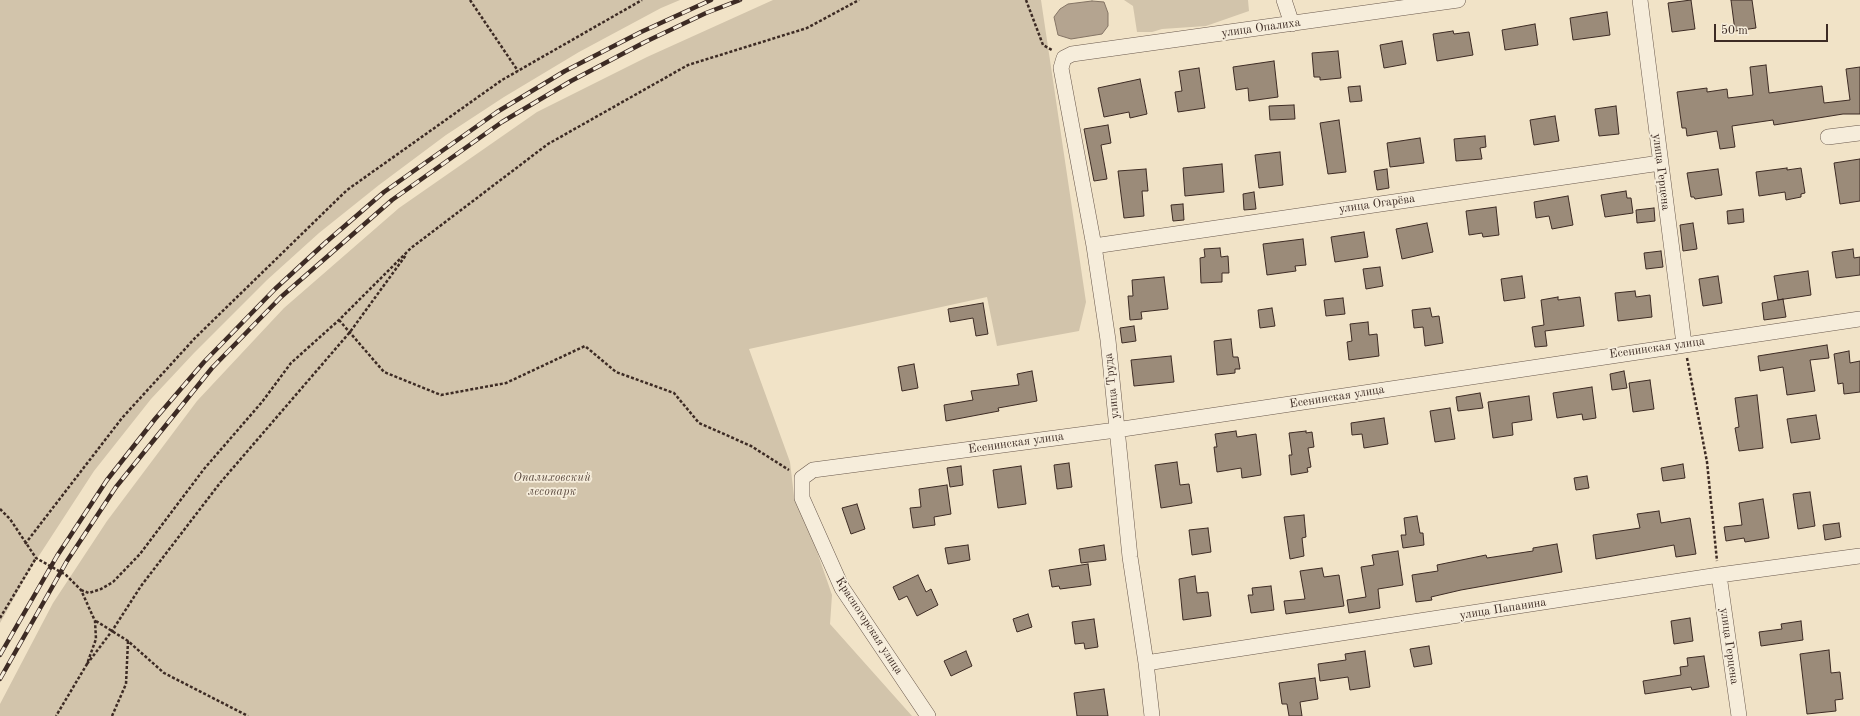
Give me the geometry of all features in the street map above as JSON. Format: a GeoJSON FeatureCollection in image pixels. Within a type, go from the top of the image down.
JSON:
{"type":"FeatureCollection","features":[{"type":"Feature","properties":{"kind":"street"},"geometry":{"type":"LineString","coordinates":[[1284,0],[1292,24]]}},
{"type":"Feature","properties":{"kind":"street","name":"улица Опалиха"},"geometry":{"type":"LineString","coordinates":[[1064,58],[1072,54],[1458,0]]}},
{"type":"Feature","properties":{"kind":"street","name":"улица Герцена"},"geometry":{"type":"LineString","coordinates":[[1640,0],[1684,344]]}},
{"type":"Feature","properties":{"kind":"street","name":"улица Труда"},"geometry":{"type":"LineString","coordinates":[[1064,58],[1061,68],[1094,246],[1108,340],[1130,557],[1146,663],[1152,716]]}},
{"type":"Feature","properties":{"kind":"street"},"geometry":{"type":"LineString","coordinates":[[1828,137],[1860,133]]}},
{"type":"Feature","properties":{"kind":"street","name":"улица Огарёва"},"geometry":{"type":"LineString","coordinates":[[1094,246],[1660,163]]}},
{"type":"Feature","properties":{"kind":"street","name":"Есенинская улица"},"geometry":{"type":"LineString","coordinates":[[808,474],[1116,430],[1684,344],[1860,319]]}},
{"type":"Feature","properties":{"kind":"street","name":"Красногорская улица"},"geometry":{"type":"LineString","coordinates":[[808,474],[802,498],[842,588],[928,716]]}},
{"type":"Feature","properties":{"kind":"street","name":"улица Папанина"},"geometry":{"type":"LineString","coordinates":[[1146,663],[1860,556]]}},
{"type":"Feature","properties":{"kind":"street","name":"улица Герцена"},"geometry":{"type":"LineString","coordinates":[[1719,576],[1739,716]]}},
{"type":"Feature","properties":{"kind":"path"},"geometry":{"type":"LineString","coordinates":[[470,0],[518,71]]}},
{"type":"Feature","properties":{"kind":"path"},"geometry":{"type":"LineString","coordinates":[[25,544],[122,418],[195,338],[347,190],[502,80],[642,0]]}},
{"type":"Feature","properties":{"kind":"path"},"geometry":{"type":"LineString","coordinates":[[81,590],[89,592],[101,589],[112,582],[140,554],[204,469],[262,402],[291,363],[339,320],[411,248],[548,144],[688,65],[807,28],[859,0]]}},
{"type":"Feature","properties":{"kind":"path"},"geometry":{"type":"LineString","coordinates":[[1026,0],[1043,45],[1064,58]]}},
{"type":"Feature","properties":{"kind":"path"},"geometry":{"type":"LineString","coordinates":[[56,716],[87,664],[112,631],[140,586],[220,483],[350,332],[411,248]]}},
{"type":"Feature","properties":{"kind":"path"},"geometry":{"type":"LineString","coordinates":[[339,320],[384,372],[441,395],[506,383],[585,346],[616,372],[674,393],[699,423],[751,446],[808,474]]}},
{"type":"Feature","properties":{"kind":"path"},"geometry":{"type":"LineString","coordinates":[[1684,344],[1707,462],[1719,576]]}},
{"type":"Feature","properties":{"kind":"path"},"geometry":{"type":"LineString","coordinates":[[0,509],[10,519],[25,544],[36,558],[66,575],[81,590],[95,621],[96,639],[87,664]]}},
{"type":"Feature","properties":{"kind":"path"},"geometry":{"type":"LineString","coordinates":[[0,618],[36,558]]}},
{"type":"Feature","properties":{"kind":"path"},"geometry":{"type":"LineString","coordinates":[[95,621],[128,641],[164,673],[248,716]]}},
{"type":"Feature","properties":{"kind":"path"},"geometry":{"type":"LineString","coordinates":[[112,716],[126,684],[128,641]]}},
{"type":"Feature","properties":{"kind":"green space"},"geometry":{"type":"Polygon","coordinates":[[[0,0],[680,0],[661,8],[579,52],[504,97],[446,135],[379,185],[319,233],[267,280],[194,353],[151,399],[94,471],[31,568],[0,623],[0,0]]]}},
{"type":"Feature","properties":{"kind":"green space","name":"Опалиховский лесопарк"},"geometry":{"type":"Polygon","coordinates":[[[773,0],[1041,0],[1086,302],[1079,331],[997,346],[987,297],[749,349],[790,462],[794,496],[813,540],[832,595],[830,624],[912,716],[0,716],[0,704],[53,603],[107,521],[197,401],[284,308],[399,208],[537,112],[647,57],[773,0]]]}},
{"type":"Feature","properties":{"kind":"green space"},"geometry":{"type":"Polygon","coordinates":[[[1124,0],[1248,0],[1249,11],[1206,26],[1162,29],[1152,32],[1137,32],[1133,6],[1124,0]]]}},
{"type":"Feature","properties":{"kind":"shaded area"},"geometry":{"type":"Polygon","coordinates":[[[1092,1],[1104,2],[1108,13],[1108,26],[1102,34],[1071,39],[1058,35],[1054,17],[1060,9],[1068,4],[1092,1]]]}},
{"type":"Feature","properties":{"kind":"building"},"geometry":{"type":"Polygon","coordinates":[[[1691,0],[1695,29],[1672,32],[1668,3],[1691,0]]]}},
{"type":"Feature","properties":{"kind":"building"},"geometry":{"type":"Polygon","coordinates":[[[1731,0],[1752,0],[1756,28],[1735,31],[1731,0]]]}},
{"type":"Feature","properties":{"kind":"building"},"geometry":{"type":"Polygon","coordinates":[[[1607,12],[1610,35],[1573,40],[1570,18],[1607,12]]]}},
{"type":"Feature","properties":{"kind":"building"},"geometry":{"type":"Polygon","coordinates":[[[1535,24],[1538,45],[1505,50],[1502,30],[1535,24]]]}},
{"type":"Feature","properties":{"kind":"building"},"geometry":{"type":"Polygon","coordinates":[[[1453,31],[1454,34],[1469,32],[1473,55],[1437,61],[1433,34],[1453,31]]]}},
{"type":"Feature","properties":{"kind":"building"},"geometry":{"type":"Polygon","coordinates":[[[1402,41],[1406,64],[1384,68],[1380,45],[1402,41]]]}},
{"type":"Feature","properties":{"kind":"building"},"geometry":{"type":"Polygon","coordinates":[[[1338,51],[1341,78],[1320,80],[1320,77],[1314,77],[1312,53],[1338,51]]]}},
{"type":"Feature","properties":{"kind":"building"},"geometry":{"type":"Polygon","coordinates":[[[1274,61],[1278,97],[1249,101],[1248,88],[1236,90],[1233,67],[1274,61]]]}},
{"type":"Feature","properties":{"kind":"building"},"geometry":{"type":"Polygon","coordinates":[[[1766,65],[1769,93],[1822,86],[1824,103],[1850,100],[1846,69],[1860,67],[1860,114],[1843,114],[1774,125],[1773,120],[1732,126],[1735,147],[1720,149],[1717,131],[1687,136],[1686,128],[1682,128],[1677,92],[1707,88],[1707,92],[1727,89],[1728,98],[1753,95],[1750,67],[1766,65]]]}},
{"type":"Feature","properties":{"kind":"building"},"geometry":{"type":"Polygon","coordinates":[[[1199,68],[1205,108],[1178,112],[1175,92],[1182,91],[1179,71],[1199,68]]]}},
{"type":"Feature","properties":{"kind":"building"},"geometry":{"type":"Polygon","coordinates":[[[1140,79],[1147,114],[1130,118],[1129,112],[1104,117],[1098,88],[1140,79]]]}},
{"type":"Feature","properties":{"kind":"building"},"geometry":{"type":"Polygon","coordinates":[[[1360,86],[1362,101],[1350,102],[1348,87],[1360,86]]]}},
{"type":"Feature","properties":{"kind":"building"},"geometry":{"type":"Polygon","coordinates":[[[1294,105],[1295,119],[1270,120],[1269,106],[1294,105]]]}},
{"type":"Feature","properties":{"kind":"building"},"geometry":{"type":"Polygon","coordinates":[[[1616,106],[1619,134],[1599,136],[1595,109],[1616,106]]]}},
{"type":"Feature","properties":{"kind":"building"},"geometry":{"type":"Polygon","coordinates":[[[1555,116],[1559,141],[1534,145],[1530,120],[1555,116]]]}},
{"type":"Feature","properties":{"kind":"building"},"geometry":{"type":"Polygon","coordinates":[[[1339,120],[1346,172],[1328,174],[1320,123],[1339,120]]]}},
{"type":"Feature","properties":{"kind":"building"},"geometry":{"type":"Polygon","coordinates":[[[1108,125],[1111,143],[1101,145],[1107,179],[1094,181],[1084,129],[1108,125]]]}},
{"type":"Feature","properties":{"kind":"building"},"geometry":{"type":"Polygon","coordinates":[[[1485,136],[1486,147],[1480,148],[1482,159],[1456,161],[1454,139],[1485,136]]]}},
{"type":"Feature","properties":{"kind":"building"},"geometry":{"type":"Polygon","coordinates":[[[1420,138],[1424,163],[1390,167],[1387,143],[1420,138]]]}},
{"type":"Feature","properties":{"kind":"building"},"geometry":{"type":"Polygon","coordinates":[[[1280,152],[1283,185],[1259,188],[1255,155],[1280,152]]]}},
{"type":"Feature","properties":{"kind":"building"},"geometry":{"type":"Polygon","coordinates":[[[1860,159],[1860,201],[1840,204],[1834,163],[1860,159]]]}},
{"type":"Feature","properties":{"kind":"building"},"geometry":{"type":"Polygon","coordinates":[[[1222,164],[1224,192],[1185,196],[1183,168],[1222,164]]]}},
{"type":"Feature","properties":{"kind":"building"},"geometry":{"type":"Polygon","coordinates":[[[1787,168],[1787,170],[1801,168],[1805,193],[1801,194],[1801,197],[1786,200],[1785,192],[1759,196],[1756,172],[1787,168]]]}},
{"type":"Feature","properties":{"kind":"building"},"geometry":{"type":"Polygon","coordinates":[[[1146,169],[1148,191],[1142,191],[1144,216],[1124,218],[1118,171],[1146,169]]]}},
{"type":"Feature","properties":{"kind":"building"},"geometry":{"type":"Polygon","coordinates":[[[1387,169],[1389,188],[1377,190],[1374,171],[1387,169]]]}},
{"type":"Feature","properties":{"kind":"building"},"geometry":{"type":"Polygon","coordinates":[[[1718,169],[1722,195],[1695,199],[1694,197],[1691,197],[1687,173],[1718,169]]]}},
{"type":"Feature","properties":{"kind":"building"},"geometry":{"type":"Polygon","coordinates":[[[1626,191],[1627,198],[1631,198],[1633,213],[1605,217],[1601,195],[1626,191]]]}},
{"type":"Feature","properties":{"kind":"building"},"geometry":{"type":"Polygon","coordinates":[[[1254,192],[1256,209],[1244,210],[1243,194],[1254,192]]]}},
{"type":"Feature","properties":{"kind":"building"},"geometry":{"type":"Polygon","coordinates":[[[1568,196],[1573,225],[1552,229],[1549,216],[1536,218],[1534,202],[1568,196]]]}},
{"type":"Feature","properties":{"kind":"building"},"geometry":{"type":"Polygon","coordinates":[[[1183,204],[1184,220],[1173,221],[1171,205],[1183,204]]]}},
{"type":"Feature","properties":{"kind":"building"},"geometry":{"type":"Polygon","coordinates":[[[1496,207],[1499,235],[1483,237],[1482,233],[1469,235],[1466,211],[1496,207]]]}},
{"type":"Feature","properties":{"kind":"building"},"geometry":{"type":"Polygon","coordinates":[[[1654,208],[1655,221],[1637,223],[1636,210],[1654,208]]]}},
{"type":"Feature","properties":{"kind":"building"},"geometry":{"type":"Polygon","coordinates":[[[1743,209],[1744,222],[1728,224],[1727,211],[1743,209]]]}},
{"type":"Feature","properties":{"kind":"building"},"geometry":{"type":"Polygon","coordinates":[[[1427,223],[1433,252],[1402,259],[1396,229],[1427,223]]]}},
{"type":"Feature","properties":{"kind":"building"},"geometry":{"type":"Polygon","coordinates":[[[1693,223],[1697,249],[1683,251],[1680,225],[1693,223]]]}},
{"type":"Feature","properties":{"kind":"building"},"geometry":{"type":"Polygon","coordinates":[[[1364,232],[1368,257],[1335,262],[1331,237],[1364,232]]]}},
{"type":"Feature","properties":{"kind":"building"},"geometry":{"type":"Polygon","coordinates":[[[1303,239],[1306,265],[1295,266],[1296,271],[1267,275],[1263,244],[1303,239]]]}},
{"type":"Feature","properties":{"kind":"building"},"geometry":{"type":"Polygon","coordinates":[[[1220,248],[1221,257],[1228,256],[1229,273],[1222,273],[1222,282],[1201,283],[1200,258],[1205,257],[1204,249],[1220,248]]]}},
{"type":"Feature","properties":{"kind":"building"},"geometry":{"type":"Polygon","coordinates":[[[1853,249],[1854,258],[1860,257],[1860,275],[1836,278],[1832,252],[1853,249]]]}},
{"type":"Feature","properties":{"kind":"building"},"geometry":{"type":"Polygon","coordinates":[[[1661,251],[1663,267],[1646,269],[1644,253],[1661,251]]]}},
{"type":"Feature","properties":{"kind":"building"},"geometry":{"type":"Polygon","coordinates":[[[1380,267],[1383,286],[1366,289],[1363,269],[1380,267]]]}},
{"type":"Feature","properties":{"kind":"building"},"geometry":{"type":"Polygon","coordinates":[[[1808,271],[1811,295],[1778,300],[1774,276],[1808,271]]]}},
{"type":"Feature","properties":{"kind":"building"},"geometry":{"type":"Polygon","coordinates":[[[1522,276],[1525,298],[1504,301],[1501,279],[1522,276]]]}},
{"type":"Feature","properties":{"kind":"building"},"geometry":{"type":"Polygon","coordinates":[[[1718,276],[1722,303],[1703,306],[1699,279],[1718,276]]]}},
{"type":"Feature","properties":{"kind":"building"},"geometry":{"type":"Polygon","coordinates":[[[1164,277],[1168,309],[1141,312],[1142,319],[1130,320],[1128,296],[1133,296],[1132,280],[1164,277]]]}},
{"type":"Feature","properties":{"kind":"building"},"geometry":{"type":"Polygon","coordinates":[[[1635,291],[1636,297],[1650,295],[1652,317],[1618,321],[1615,293],[1635,291]]]}},
{"type":"Feature","properties":{"kind":"building"},"geometry":{"type":"Polygon","coordinates":[[[1558,297],[1558,300],[1580,297],[1584,326],[1545,331],[1547,346],[1535,347],[1532,327],[1544,325],[1541,300],[1558,297]]]}},
{"type":"Feature","properties":{"kind":"building"},"geometry":{"type":"Polygon","coordinates":[[[1343,298],[1345,314],[1326,316],[1324,300],[1343,298]]]}},
{"type":"Feature","properties":{"kind":"building"},"geometry":{"type":"Polygon","coordinates":[[[1783,299],[1786,317],[1764,320],[1762,303],[1783,299]]]}},
{"type":"Feature","properties":{"kind":"building"},"geometry":{"type":"Polygon","coordinates":[[[983,303],[988,334],[976,336],[973,318],[950,322],[948,309],[983,303]]]}},
{"type":"Feature","properties":{"kind":"building"},"geometry":{"type":"Polygon","coordinates":[[[1272,308],[1275,326],[1260,328],[1258,310],[1272,308]]]}},
{"type":"Feature","properties":{"kind":"building"},"geometry":{"type":"Polygon","coordinates":[[[1430,308],[1432,317],[1439,316],[1443,343],[1425,346],[1423,327],[1414,328],[1412,310],[1430,308]]]}},
{"type":"Feature","properties":{"kind":"building"},"geometry":{"type":"Polygon","coordinates":[[[1368,322],[1369,335],[1377,334],[1379,356],[1349,360],[1347,342],[1352,341],[1350,324],[1368,322]]]}},
{"type":"Feature","properties":{"kind":"building"},"geometry":{"type":"Polygon","coordinates":[[[1134,326],[1136,341],[1122,343],[1120,328],[1134,326]]]}},
{"type":"Feature","properties":{"kind":"building"},"geometry":{"type":"Polygon","coordinates":[[[1231,339],[1233,357],[1238,357],[1240,369],[1235,369],[1235,373],[1217,375],[1214,341],[1231,339]]]}},
{"type":"Feature","properties":{"kind":"building"},"geometry":{"type":"Polygon","coordinates":[[[1827,345],[1829,358],[1810,360],[1815,391],[1787,395],[1783,367],[1760,371],[1758,356],[1827,345]]]}},
{"type":"Feature","properties":{"kind":"building"},"geometry":{"type":"Polygon","coordinates":[[[1849,351],[1850,363],[1860,361],[1860,392],[1844,394],[1843,383],[1838,384],[1834,354],[1849,351]]]}},
{"type":"Feature","properties":{"kind":"building"},"geometry":{"type":"Polygon","coordinates":[[[1171,356],[1174,382],[1134,386],[1131,360],[1171,356]]]}},
{"type":"Feature","properties":{"kind":"building"},"geometry":{"type":"Polygon","coordinates":[[[914,364],[918,388],[902,391],[898,367],[914,364]]]}},
{"type":"Feature","properties":{"kind":"building"},"geometry":{"type":"Polygon","coordinates":[[[1032,371],[1037,401],[998,408],[999,411],[946,421],[944,405],[973,400],[971,391],[1019,385],[1017,374],[1032,371]]]}},
{"type":"Feature","properties":{"kind":"building"},"geometry":{"type":"Polygon","coordinates":[[[1624,371],[1627,388],[1612,390],[1610,374],[1624,371]]]}},
{"type":"Feature","properties":{"kind":"building"},"geometry":{"type":"Polygon","coordinates":[[[1650,380],[1654,409],[1633,412],[1629,383],[1650,380]]]}},
{"type":"Feature","properties":{"kind":"building"},"geometry":{"type":"Polygon","coordinates":[[[1592,387],[1596,418],[1583,420],[1582,414],[1557,418],[1553,393],[1592,387]]]}},
{"type":"Feature","properties":{"kind":"building"},"geometry":{"type":"Polygon","coordinates":[[[1480,393],[1483,408],[1458,411],[1456,397],[1480,393]]]}},
{"type":"Feature","properties":{"kind":"building"},"geometry":{"type":"Polygon","coordinates":[[[1757,395],[1763,448],[1739,451],[1735,428],[1739,427],[1735,398],[1757,395]]]}},
{"type":"Feature","properties":{"kind":"building"},"geometry":{"type":"Polygon","coordinates":[[[1529,396],[1532,420],[1512,423],[1513,435],[1493,438],[1488,402],[1529,396]]]}},
{"type":"Feature","properties":{"kind":"building"},"geometry":{"type":"Polygon","coordinates":[[[1450,408],[1455,439],[1435,442],[1430,411],[1450,408]]]}},
{"type":"Feature","properties":{"kind":"building"},"geometry":{"type":"Polygon","coordinates":[[[1816,415],[1820,439],[1791,443],[1787,419],[1816,415]]]}},
{"type":"Feature","properties":{"kind":"building"},"geometry":{"type":"Polygon","coordinates":[[[1384,418],[1388,444],[1364,448],[1362,434],[1352,435],[1351,423],[1384,418]]]}},
{"type":"Feature","properties":{"kind":"building"},"geometry":{"type":"Polygon","coordinates":[[[1236,431],[1237,437],[1256,434],[1261,475],[1242,478],[1241,468],[1217,472],[1214,447],[1217,447],[1215,434],[1236,431]]]}},
{"type":"Feature","properties":{"kind":"building"},"geometry":{"type":"Polygon","coordinates":[[[1306,431],[1306,433],[1312,432],[1314,447],[1308,448],[1311,467],[1307,468],[1308,472],[1291,475],[1289,455],[1292,455],[1289,433],[1306,431]]]}},
{"type":"Feature","properties":{"kind":"building"},"geometry":{"type":"Polygon","coordinates":[[[1177,462],[1180,485],[1189,484],[1192,503],[1161,508],[1155,465],[1177,462]]]}},
{"type":"Feature","properties":{"kind":"building"},"geometry":{"type":"Polygon","coordinates":[[[1069,463],[1072,487],[1057,489],[1054,465],[1069,463]]]}},
{"type":"Feature","properties":{"kind":"building"},"geometry":{"type":"Polygon","coordinates":[[[1683,464],[1685,478],[1663,481],[1661,468],[1683,464]]]}},
{"type":"Feature","properties":{"kind":"building"},"geometry":{"type":"Polygon","coordinates":[[[961,466],[963,485],[950,487],[947,468],[961,466]]]}},
{"type":"Feature","properties":{"kind":"building"},"geometry":{"type":"Polygon","coordinates":[[[1021,466],[1026,504],[998,508],[993,470],[1021,466]]]}},
{"type":"Feature","properties":{"kind":"building"},"geometry":{"type":"Polygon","coordinates":[[[1587,476],[1589,488],[1576,490],[1574,478],[1587,476]]]}},
{"type":"Feature","properties":{"kind":"building"},"geometry":{"type":"Polygon","coordinates":[[[947,485],[951,514],[934,517],[935,525],[913,528],[910,508],[921,507],[919,489],[947,485]]]}},
{"type":"Feature","properties":{"kind":"building"},"geometry":{"type":"Polygon","coordinates":[[[1810,492],[1815,526],[1798,529],[1793,494],[1810,492]]]}},
{"type":"Feature","properties":{"kind":"building"},"geometry":{"type":"Polygon","coordinates":[[[1763,499],[1769,538],[1745,542],[1744,538],[1726,541],[1724,527],[1742,525],[1739,503],[1763,499]]]}},
{"type":"Feature","properties":{"kind":"building"},"geometry":{"type":"Polygon","coordinates":[[[857,504],[865,529],[851,534],[842,508],[857,504]]]}},
{"type":"Feature","properties":{"kind":"building"},"geometry":{"type":"Polygon","coordinates":[[[1659,511],[1661,523],[1690,518],[1696,554],[1676,557],[1674,545],[1596,559],[1593,535],[1640,528],[1637,514],[1659,511]]]}},
{"type":"Feature","properties":{"kind":"building"},"geometry":{"type":"Polygon","coordinates":[[[1304,515],[1306,537],[1302,538],[1304,556],[1290,559],[1284,517],[1304,515]]]}},
{"type":"Feature","properties":{"kind":"building"},"geometry":{"type":"Polygon","coordinates":[[[1417,516],[1420,533],[1423,533],[1424,545],[1403,548],[1401,535],[1406,535],[1404,518],[1417,516]]]}},
{"type":"Feature","properties":{"kind":"building"},"geometry":{"type":"Polygon","coordinates":[[[1839,523],[1841,537],[1825,540],[1823,525],[1839,523]]]}},
{"type":"Feature","properties":{"kind":"building"},"geometry":{"type":"Polygon","coordinates":[[[1208,528],[1211,552],[1192,555],[1189,530],[1208,528]]]}},
{"type":"Feature","properties":{"kind":"building"},"geometry":{"type":"Polygon","coordinates":[[[1557,544],[1562,572],[1461,590],[1431,597],[1432,600],[1416,602],[1412,575],[1438,571],[1437,565],[1486,555],[1487,558],[1533,551],[1533,548],[1557,544]]]}},
{"type":"Feature","properties":{"kind":"building"},"geometry":{"type":"Polygon","coordinates":[[[968,545],[970,560],[948,564],[945,548],[968,545]]]}},
{"type":"Feature","properties":{"kind":"building"},"geometry":{"type":"Polygon","coordinates":[[[1104,545],[1106,560],[1081,563],[1079,549],[1104,545]]]}},
{"type":"Feature","properties":{"kind":"building"},"geometry":{"type":"Polygon","coordinates":[[[1398,551],[1403,585],[1378,589],[1380,608],[1349,613],[1347,600],[1366,597],[1361,567],[1374,565],[1372,555],[1398,551]]]}},
{"type":"Feature","properties":{"kind":"building"},"geometry":{"type":"Polygon","coordinates":[[[1088,564],[1091,585],[1060,589],[1059,586],[1052,587],[1049,570],[1088,564]]]}},
{"type":"Feature","properties":{"kind":"building"},"geometry":{"type":"Polygon","coordinates":[[[1322,568],[1324,577],[1339,575],[1344,606],[1286,614],[1284,601],[1305,599],[1300,571],[1322,568]]]}},
{"type":"Feature","properties":{"kind":"building"},"geometry":{"type":"Polygon","coordinates":[[[918,575],[926,592],[931,589],[938,605],[917,616],[907,596],[899,600],[893,587],[918,575]]]}},
{"type":"Feature","properties":{"kind":"building"},"geometry":{"type":"Polygon","coordinates":[[[1195,576],[1197,593],[1208,592],[1211,616],[1183,620],[1179,579],[1195,576]]]}},
{"type":"Feature","properties":{"kind":"building"},"geometry":{"type":"Polygon","coordinates":[[[1271,586],[1274,610],[1251,613],[1248,595],[1253,595],[1252,588],[1271,586]]]}},
{"type":"Feature","properties":{"kind":"building"},"geometry":{"type":"Polygon","coordinates":[[[1028,614],[1032,627],[1017,632],[1013,619],[1028,614]]]}},
{"type":"Feature","properties":{"kind":"building"},"geometry":{"type":"Polygon","coordinates":[[[1690,618],[1693,641],[1674,644],[1671,621],[1690,618]]]}},
{"type":"Feature","properties":{"kind":"building"},"geometry":{"type":"Polygon","coordinates":[[[1094,619],[1098,647],[1085,649],[1084,643],[1075,644],[1072,622],[1094,619]]]}},
{"type":"Feature","properties":{"kind":"building"},"geometry":{"type":"Polygon","coordinates":[[[1801,621],[1803,640],[1761,646],[1759,632],[1782,629],[1781,624],[1801,621]]]}},
{"type":"Feature","properties":{"kind":"building"},"geometry":{"type":"Polygon","coordinates":[[[1429,646],[1432,664],[1414,667],[1410,649],[1429,646]]]}},
{"type":"Feature","properties":{"kind":"building"},"geometry":{"type":"Polygon","coordinates":[[[1829,650],[1831,673],[1840,672],[1843,699],[1835,700],[1836,711],[1807,714],[1800,654],[1829,650]]]}},
{"type":"Feature","properties":{"kind":"building"},"geometry":{"type":"Polygon","coordinates":[[[966,651],[972,666],[951,676],[944,661],[966,651]]]}},
{"type":"Feature","properties":{"kind":"building"},"geometry":{"type":"Polygon","coordinates":[[[1365,651],[1370,687],[1350,690],[1348,677],[1320,681],[1318,664],[1346,660],[1345,654],[1365,651]]]}},
{"type":"Feature","properties":{"kind":"building"},"geometry":{"type":"Polygon","coordinates":[[[1704,656],[1709,687],[1692,690],[1691,687],[1645,694],[1643,681],[1681,675],[1680,667],[1688,666],[1687,658],[1704,656]]]}},
{"type":"Feature","properties":{"kind":"building"},"geometry":{"type":"Polygon","coordinates":[[[1315,678],[1318,699],[1300,702],[1302,716],[1289,716],[1287,704],[1282,704],[1279,683],[1315,678]]]}},
{"type":"Feature","properties":{"kind":"building"},"geometry":{"type":"Polygon","coordinates":[[[1104,689],[1108,716],[1077,716],[1074,693],[1104,689]]]}},
{"type":"Feature","properties":{"kind":"railway"},"geometry":{"type":"LineString","coordinates":[[0,655],[57,556],[107,480],[155,419],[204,362],[275,289],[384,192],[497,112],[565,71],[641,32],[711,0]]}},
{"type":"Feature","properties":{"kind":"railway"},"geometry":{"type":"LineString","coordinates":[[0,679],[67,561],[116,487],[212,368],[281,297],[392,200],[502,122],[571,81],[645,42],[706,13],[740,0]]}}]}
